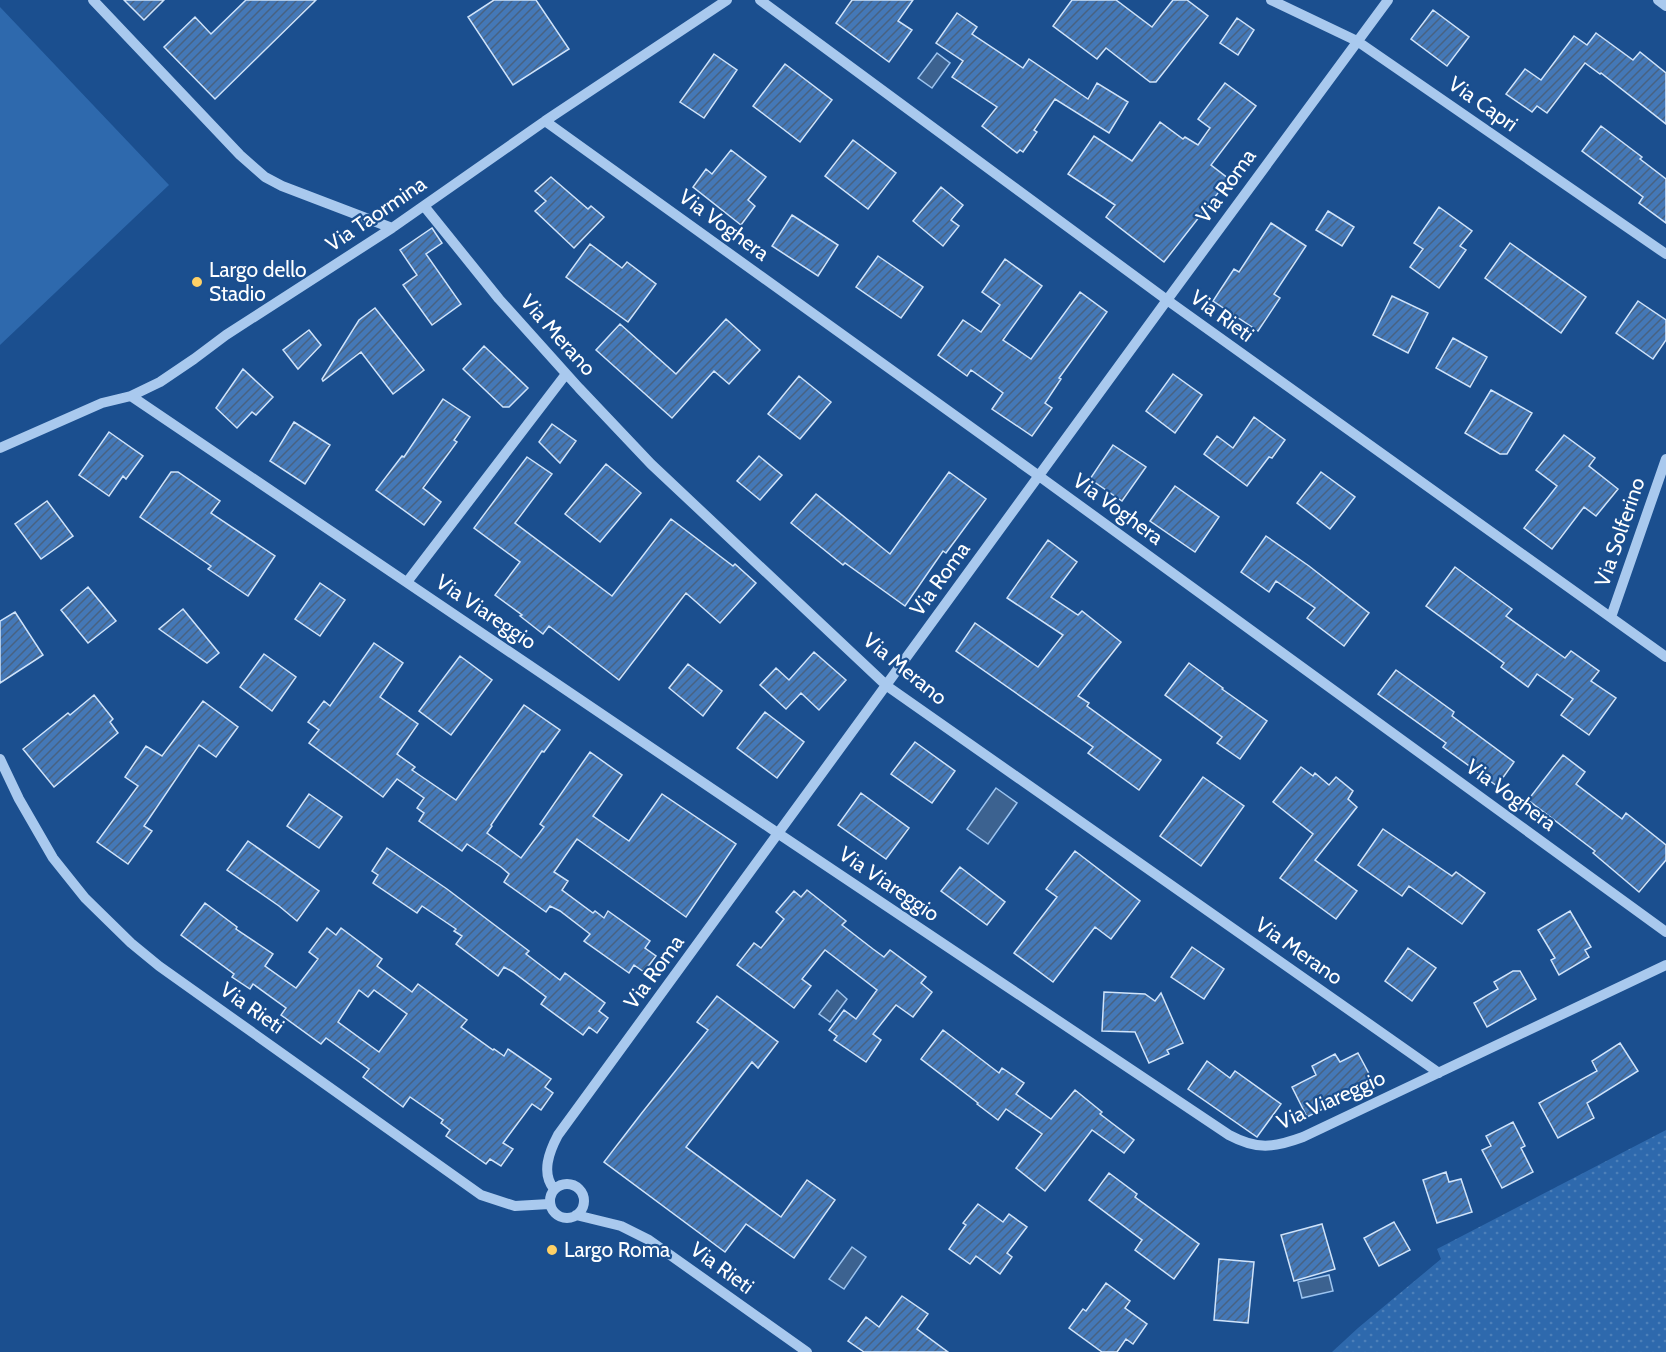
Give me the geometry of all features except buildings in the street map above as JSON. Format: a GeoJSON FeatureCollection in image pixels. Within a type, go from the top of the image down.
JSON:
{"type":"FeatureCollection","features":[{"type":"Feature","properties":{"kind":"street"},"geometry":{"type":"LineString","coordinates":[[93,0],[240,155],[265,177],[294,191],[392,228]]}},
{"type":"Feature","properties":{"kind":"street","name":"Via Taormina"},"geometry":{"type":"LineString","coordinates":[[0,448],[102,403],[131,396],[160,382],[226,335],[424,207],[545,121],[727,0]]}},
{"type":"Feature","properties":{"kind":"street","name":"Via Rieti"},"geometry":{"type":"LineString","coordinates":[[760,0],[1167,300],[1666,657]]}},
{"type":"Feature","properties":{"kind":"street","name":"Via Capri"},"geometry":{"type":"LineString","coordinates":[[1271,0],[1357,41],[1666,254]]}},
{"type":"Feature","properties":{"kind":"street","name":"Via Roma"},"geometry":{"type":"LineString","coordinates":[[554,1188],[548,1181],[547,1166],[558,1135],[1388,0]]}},
{"type":"Feature","properties":{"kind":"street"},"geometry":{"type":"LineString","coordinates":[[1658,0],[1666,6]]}},
{"type":"Feature","properties":{"kind":"street","name":"Via Voghera"},"geometry":{"type":"LineString","coordinates":[[545,121],[1039,476],[1666,932]]}},
{"type":"Feature","properties":{"kind":"street","name":"Via Merano"},"geometry":{"type":"LineString","coordinates":[[424,207],[499,298],[566,374],[651,464],[887,686],[1439,1073]]}},
{"type":"Feature","properties":{"kind":"street"},"geometry":{"type":"LineString","coordinates":[[407,582],[566,374]]}},
{"type":"Feature","properties":{"kind":"street","name":"Via Viareggio"},"geometry":{"type":"LineString","coordinates":[[131,396],[779,834],[1229,1135],[1250,1145],[1269,1147],[1290,1142],[1666,965]]}},
{"type":"Feature","properties":{"kind":"street","name":"Via Solferino"},"geometry":{"type":"LineString","coordinates":[[1611,617],[1666,459]]}},
{"type":"Feature","properties":{"kind":"street","name":"Via Rieti"},"geometry":{"type":"LineString","coordinates":[[0,759],[19,799],[53,858],[85,898],[145,955],[481,1195],[515,1206],[549,1204]]}},
{"type":"Feature","properties":{"kind":"street"},"geometry":{"type":"LineString","coordinates":[[570,1184],[579,1189],[584,1200],[581,1211],[571,1218],[555,1214],[549,1204],[554,1188],[570,1184]]}},
{"type":"Feature","properties":{"kind":"street","name":"Via Rieti"},"geometry":{"type":"LineString","coordinates":[[576,1215],[621,1226],[650,1240],[807,1352]]}},
{"type":"Feature","properties":{"kind":"shaded area"},"geometry":{"type":"Polygon","coordinates":[[[0,7],[169,185],[0,345],[0,7]]]}},
{"type":"Feature","properties":{"kind":"shaded area"},"geometry":{"type":"Polygon","coordinates":[[[937,53],[950,63],[932,88],[918,78],[937,53]]]}},
{"type":"Feature","properties":{"kind":"shaded area"},"geometry":{"type":"Polygon","coordinates":[[[996,788],[1017,803],[988,844],[967,829],[996,788]]]}},
{"type":"Feature","properties":{"kind":"shaded area"},"geometry":{"type":"Polygon","coordinates":[[[837,990],[847,999],[830,1022],[819,1014],[837,990]]]}},
{"type":"Feature","properties":{"kind":"shaded area"},"geometry":{"type":"Polygon","coordinates":[[[1666,1130],[1666,1352],[1332,1352],[1441,1259],[1437,1249],[1666,1130]]]}},
{"type":"Feature","properties":{"kind":"shaded area"},"geometry":{"type":"Polygon","coordinates":[[[852,1247],[866,1257],[844,1289],[829,1279],[852,1247]]]}},
{"type":"Feature","properties":{"kind":"shaded area"},"geometry":{"type":"Polygon","coordinates":[[[1329,1275],[1333,1291],[1302,1298],[1298,1282],[1329,1275]]]}},
{"type":"Feature","properties":{"kind":"place","name":"Largo dello Stadio"},"geometry":{"type":"Point","coordinates":[197,282]}},
{"type":"Feature","properties":{"kind":"place","name":"Largo Roma"},"geometry":{"type":"Point","coordinates":[552,1250]}}]}
